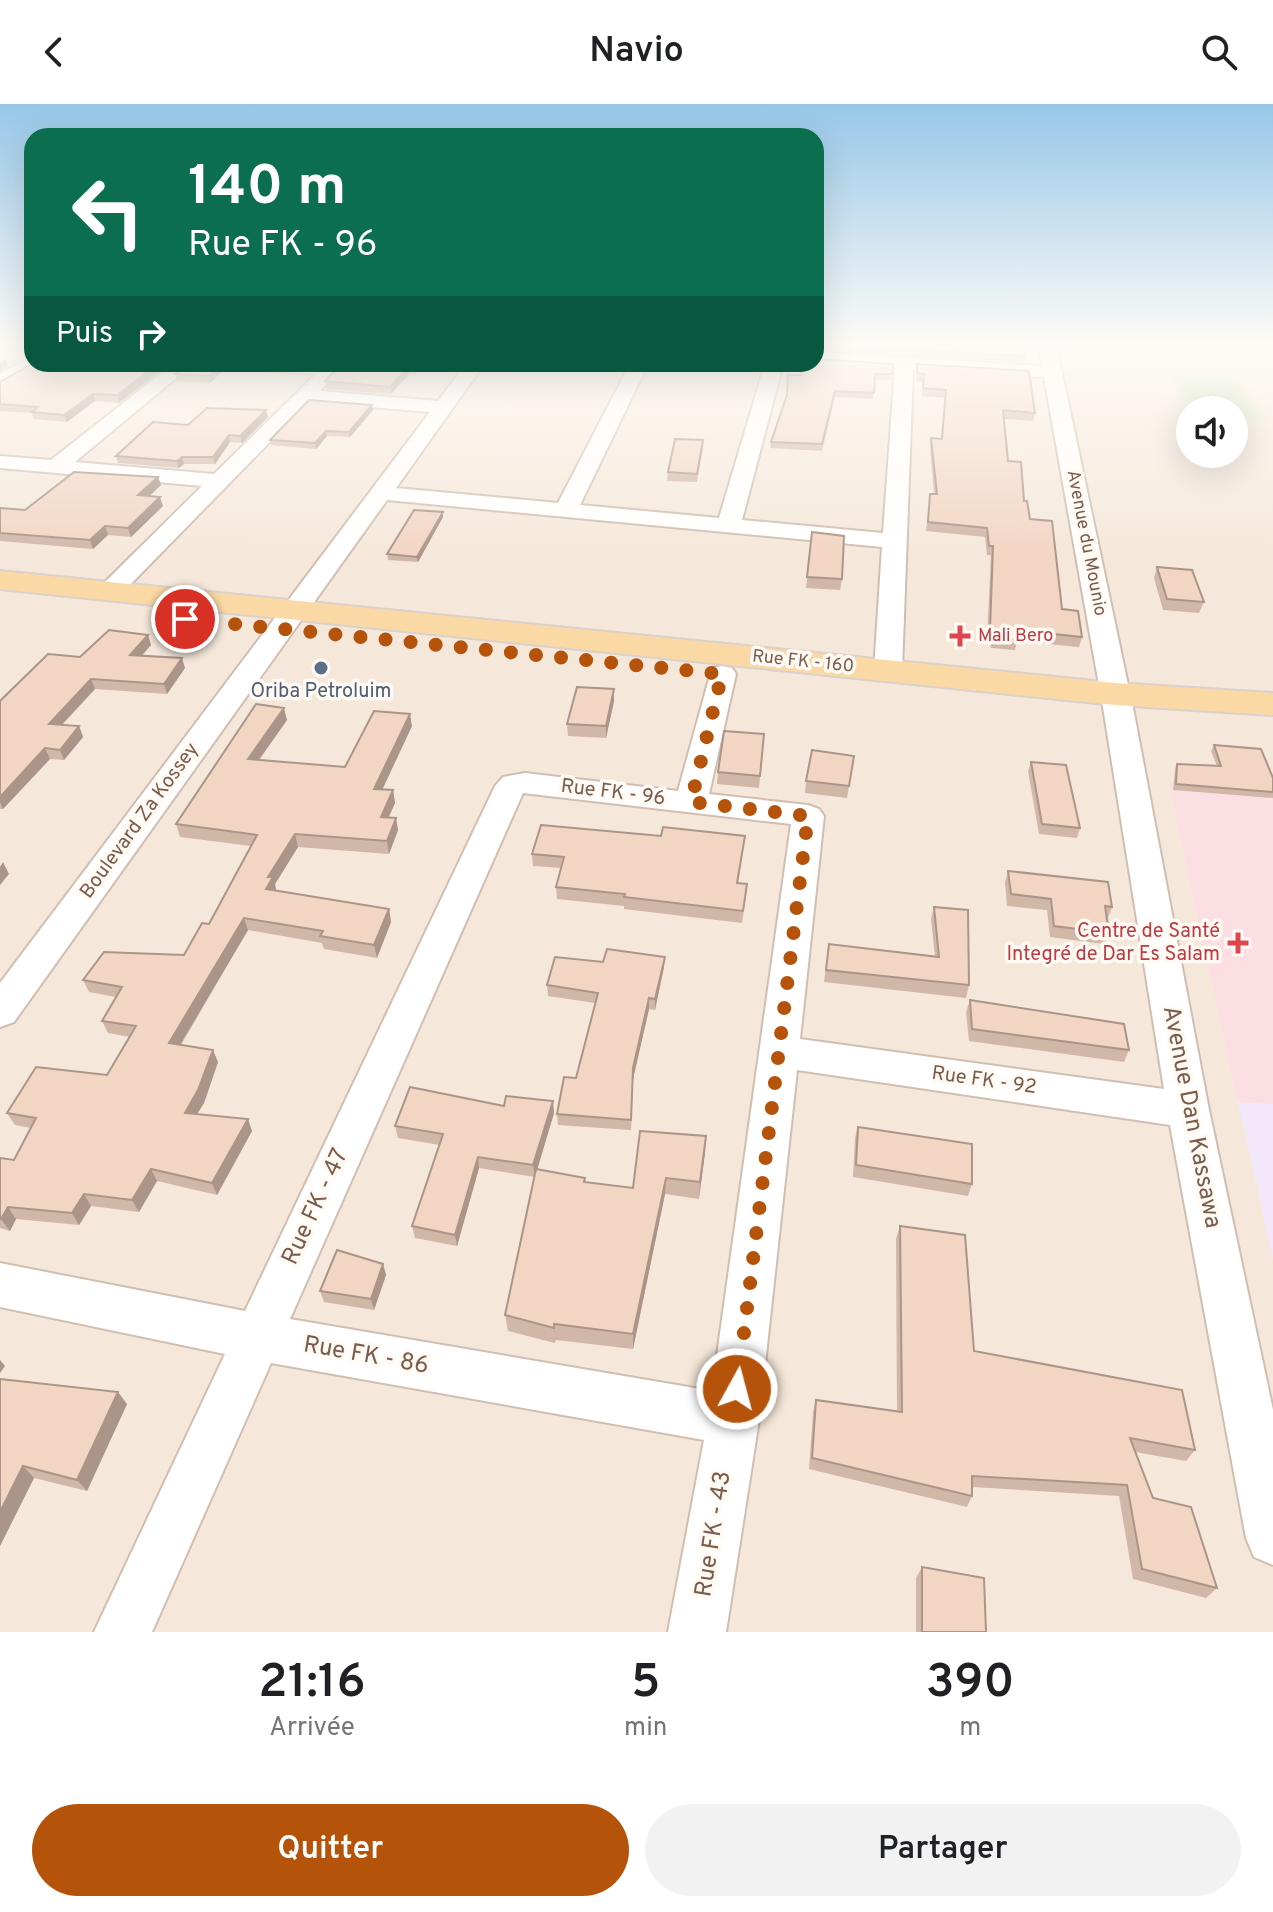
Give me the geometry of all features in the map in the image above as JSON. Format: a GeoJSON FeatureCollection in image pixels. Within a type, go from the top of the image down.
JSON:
{"type":"FeatureCollection","features":[{"type":"Feature","properties":{"kind":"main road","name":"Rue FK - 160"},"geometry":{"type":"LineString","coordinates":[[0,580],[110,591],[286,620],[722,674],[1117,704],[1273,704]]}},
{"type":"Feature","properties":{"kind":"main road","name":"Rue FK - 160"},"geometry":{"type":"LineString","coordinates":[[0,599],[888,671],[1273,724]]}},
{"type":"Feature","properties":{"kind":"street"},"geometry":{"type":"LineString","coordinates":[[56,467],[120,415]]}},
{"type":"Feature","properties":{"kind":"street"},"geometry":{"type":"LineString","coordinates":[[110,591],[285,415]]}},
{"type":"Feature","properties":{"kind":"street","name":"Boulevard Za Kossey"},"geometry":{"type":"LineString","coordinates":[[0,1012],[437,415]]}},
{"type":"Feature","properties":{"kind":"street"},"geometry":{"type":"LineString","coordinates":[[566,509],[613,415]]}},
{"type":"Feature","properties":{"kind":"street"},"geometry":{"type":"LineString","coordinates":[[729,525],[760,415]]}},
{"type":"Feature","properties":{"kind":"street"},"geometry":{"type":"LineString","coordinates":[[888,671],[901,415]]}},
{"type":"Feature","properties":{"kind":"street","name":"Avenue du Mounio"},"geometry":{"type":"LineString","coordinates":[[1060,415],[1117,704]]}},
{"type":"Feature","properties":{"kind":"street"},"geometry":{"type":"LineString","coordinates":[[0,462],[220,481]]}},
{"type":"Feature","properties":{"kind":"street"},"geometry":{"type":"LineString","coordinates":[[380,493],[895,541]]}},
{"type":"Feature","properties":{"kind":"street"},"geometry":{"type":"LineString","coordinates":[[691,802],[722,674]]}},
{"type":"Feature","properties":{"kind":"street","name":"Avenue Dan Kassawa"},"geometry":{"type":"LineString","coordinates":[[1117,704],[1188,1110],[1273,1538]]}},
{"type":"Feature","properties":{"kind":"street","name":"Rue FK - 96"},"geometry":{"type":"LineString","coordinates":[[514,784],[808,816]]}},
{"type":"Feature","properties":{"kind":"street","name":"Rue FK - 47"},"geometry":{"type":"LineString","coordinates":[[123,1632],[506,793],[514,784]]}},
{"type":"Feature","properties":{"kind":"street","name":"Rue FK - 43"},"geometry":{"type":"LineString","coordinates":[[697,1632],[733,1420],[808,816]]}},
{"type":"Feature","properties":{"kind":"street","name":"Rue FK - 92"},"geometry":{"type":"LineString","coordinates":[[781,1052],[1188,1110]]}},
{"type":"Feature","properties":{"kind":"street","name":"Rue FK - 86"},"geometry":{"type":"LineString","coordinates":[[0,1285],[257,1337],[733,1420]]}},
{"type":"Feature","properties":{"kind":"shaded area"},"geometry":{"type":"Polygon","coordinates":[[[0,415],[1176,415],[1176,468],[1248,468],[1248,415],[1273,415],[1273,1632],[0,1632],[0,415]]]}},
{"type":"Feature","properties":{"kind":"shaded area","name":"Centre de Santé Integré de Dar Es Salam"},"geometry":{"type":"Polygon","coordinates":[[[1195,769],[1273,773],[1273,1104],[1238,1102],[1169,784],[1195,769]]]}},
{"type":"Feature","properties":{"kind":"shaded area"},"geometry":{"type":"Polygon","coordinates":[[[1238,1102],[1273,1104],[1273,1259],[1238,1102]]]}},
{"type":"Feature","properties":{"kind":"green space"},"geometry":{"type":"Polygon","coordinates":[[[1248,415],[1258,415],[1261,421],[1248,421],[1248,415]]]}},
{"type":"Feature","properties":{"kind":"building"},"geometry":{"type":"Polygon","coordinates":[[[199,415],[261,415],[240,436],[229,435],[213,457],[182,457],[177,461],[116,456],[153,422],[188,425],[199,415]]]}},
{"type":"Feature","properties":{"kind":"building"},"geometry":{"type":"Polygon","coordinates":[[[294,415],[363,415],[349,432],[326,431],[315,443],[270,440],[294,415]]]}},
{"type":"Feature","properties":{"kind":"building"},"geometry":{"type":"Polygon","coordinates":[[[780,415],[829,415],[822,444],[771,442],[780,415]]]}},
{"type":"Feature","properties":{"kind":"building"},"geometry":{"type":"Polygon","coordinates":[[[944,415],[1004,415],[1008,461],[1021,462],[1024,501],[1027,501],[1030,519],[1052,521],[1062,609],[1078,611],[1082,637],[1016,630],[1017,640],[993,638],[990,630],[993,546],[989,546],[987,528],[928,522],[930,494],[937,494],[931,438],[942,439],[944,415]]]}},
{"type":"Feature","properties":{"kind":"building"},"geometry":{"type":"Polygon","coordinates":[[[675,439],[703,440],[697,474],[668,472],[675,439]]]}},
{"type":"Feature","properties":{"kind":"building"},"geometry":{"type":"Polygon","coordinates":[[[74,472],[158,477],[138,495],[160,497],[128,528],[105,526],[90,540],[0,533],[0,508],[25,510],[74,472]]]}},
{"type":"Feature","properties":{"kind":"building"},"geometry":{"type":"Polygon","coordinates":[[[414,510],[443,512],[417,557],[387,554],[414,510]]]}},
{"type":"Feature","properties":{"kind":"building"},"geometry":{"type":"Polygon","coordinates":[[[812,532],[844,536],[842,579],[807,577],[812,532]]]}},
{"type":"Feature","properties":{"kind":"building"},"geometry":{"type":"Polygon","coordinates":[[[1157,567],[1192,570],[1204,602],[1167,599],[1157,567]]]}},
{"type":"Feature","properties":{"kind":"building"},"geometry":{"type":"Polygon","coordinates":[[[109,630],[148,635],[130,655],[182,658],[164,684],[91,679],[49,724],[79,726],[60,750],[45,748],[0,797],[0,701],[48,654],[80,657],[109,630]]]}},
{"type":"Feature","properties":{"kind":"building"},"geometry":{"type":"Polygon","coordinates":[[[577,687],[614,689],[606,726],[567,724],[577,687]]]}},
{"type":"Feature","properties":{"kind":"building"},"geometry":{"type":"Polygon","coordinates":[[[256,704],[284,708],[248,759],[345,767],[374,711],[410,714],[374,789],[393,790],[381,817],[396,818],[387,841],[295,834],[268,877],[273,877],[266,889],[389,909],[374,945],[320,936],[323,931],[244,918],[169,1043],[213,1050],[198,1090],[185,1113],[248,1119],[212,1183],[151,1169],[132,1200],[84,1194],[72,1213],[8,1207],[1,1219],[0,1158],[14,1160],[36,1118],[7,1113],[36,1067],[107,1075],[136,1026],[102,1021],[122,987],[83,980],[104,952],[184,955],[202,923],[209,924],[257,835],[176,824],[256,704]]]}},
{"type":"Feature","properties":{"kind":"building"},"geometry":{"type":"Polygon","coordinates":[[[724,731],[764,734],[760,776],[718,772],[724,731]]]}},
{"type":"Feature","properties":{"kind":"building"},"geometry":{"type":"Polygon","coordinates":[[[1214,745],[1261,749],[1273,778],[1273,792],[1176,784],[1177,764],[1221,766],[1214,745]]]}},
{"type":"Feature","properties":{"kind":"building"},"geometry":{"type":"Polygon","coordinates":[[[812,750],[854,756],[849,786],[806,781],[812,750]]]}},
{"type":"Feature","properties":{"kind":"building"},"geometry":{"type":"Polygon","coordinates":[[[1031,762],[1066,765],[1080,828],[1042,824],[1031,762]]]}},
{"type":"Feature","properties":{"kind":"building"},"geometry":{"type":"Polygon","coordinates":[[[541,825],[661,836],[663,827],[745,836],[737,883],[747,884],[743,911],[556,887],[564,857],[532,854],[541,825]]]}},
{"type":"Feature","properties":{"kind":"building"},"geometry":{"type":"Polygon","coordinates":[[[1008,871],[1108,882],[1112,907],[1105,906],[1109,933],[1054,926],[1051,899],[1011,894],[1008,871]]]}},
{"type":"Feature","properties":{"kind":"building"},"geometry":{"type":"Polygon","coordinates":[[[934,907],[968,910],[969,985],[826,970],[829,944],[939,957],[934,907]]]}},
{"type":"Feature","properties":{"kind":"building"},"geometry":{"type":"Polygon","coordinates":[[[607,949],[665,957],[655,999],[649,998],[633,1068],[631,1120],[557,1114],[564,1077],[576,1078],[598,993],[547,985],[555,957],[603,962],[607,949]]]}},
{"type":"Feature","properties":{"kind":"building"},"geometry":{"type":"Polygon","coordinates":[[[970,1000],[1124,1024],[1129,1050],[972,1029],[970,1000]]]}},
{"type":"Feature","properties":{"kind":"building"},"geometry":{"type":"Polygon","coordinates":[[[410,1087],[504,1106],[506,1096],[553,1101],[533,1165],[478,1157],[455,1235],[412,1226],[443,1134],[395,1126],[410,1087]]]}},
{"type":"Feature","properties":{"kind":"building"},"geometry":{"type":"Polygon","coordinates":[[[858,1127],[972,1144],[972,1184],[856,1165],[858,1127]]]}},
{"type":"Feature","properties":{"kind":"building"},"geometry":{"type":"Polygon","coordinates":[[[640,1131],[706,1136],[700,1182],[666,1178],[633,1334],[554,1324],[554,1328],[505,1315],[536,1169],[585,1178],[584,1182],[633,1188],[640,1131]]]}},
{"type":"Feature","properties":{"kind":"building"},"geometry":{"type":"Polygon","coordinates":[[[900,1226],[965,1235],[974,1351],[1182,1390],[1195,1450],[1130,1438],[1153,1498],[1191,1507],[1217,1588],[1142,1569],[1127,1485],[972,1476],[972,1496],[812,1458],[816,1400],[902,1412],[900,1226]]]}},
{"type":"Feature","properties":{"kind":"building"},"geometry":{"type":"Polygon","coordinates":[[[337,1250],[383,1264],[371,1299],[320,1291],[337,1250]]]}},
{"type":"Feature","properties":{"kind":"building"},"geometry":{"type":"Polygon","coordinates":[[[0,1379],[118,1392],[77,1480],[23,1466],[0,1512],[0,1379]]]}},
{"type":"Feature","properties":{"kind":"building"},"geometry":{"type":"Polygon","coordinates":[[[922,1567],[984,1578],[986,1632],[922,1632],[922,1567]]]}},
{"type":"Feature","properties":{"kind":"place","name":"Mali Bero"},"geometry":{"type":"Point","coordinates":[960,636]}},
{"type":"Feature","properties":{"kind":"place","name":"Oriba Petroluim"},"geometry":{"type":"Point","coordinates":[321,668]}},
{"type":"Feature","properties":{"kind":"place","name":"Centre de Santé Integré de Dar Es Salam"},"geometry":{"type":"Point","coordinates":[1238,943]}},
{"type":"Feature","properties":{"kind":"route"},"geometry":{"type":"LineString","coordinates":[[185,619],[722,674],[691,802],[808,816],[737,1389]]}}]}
